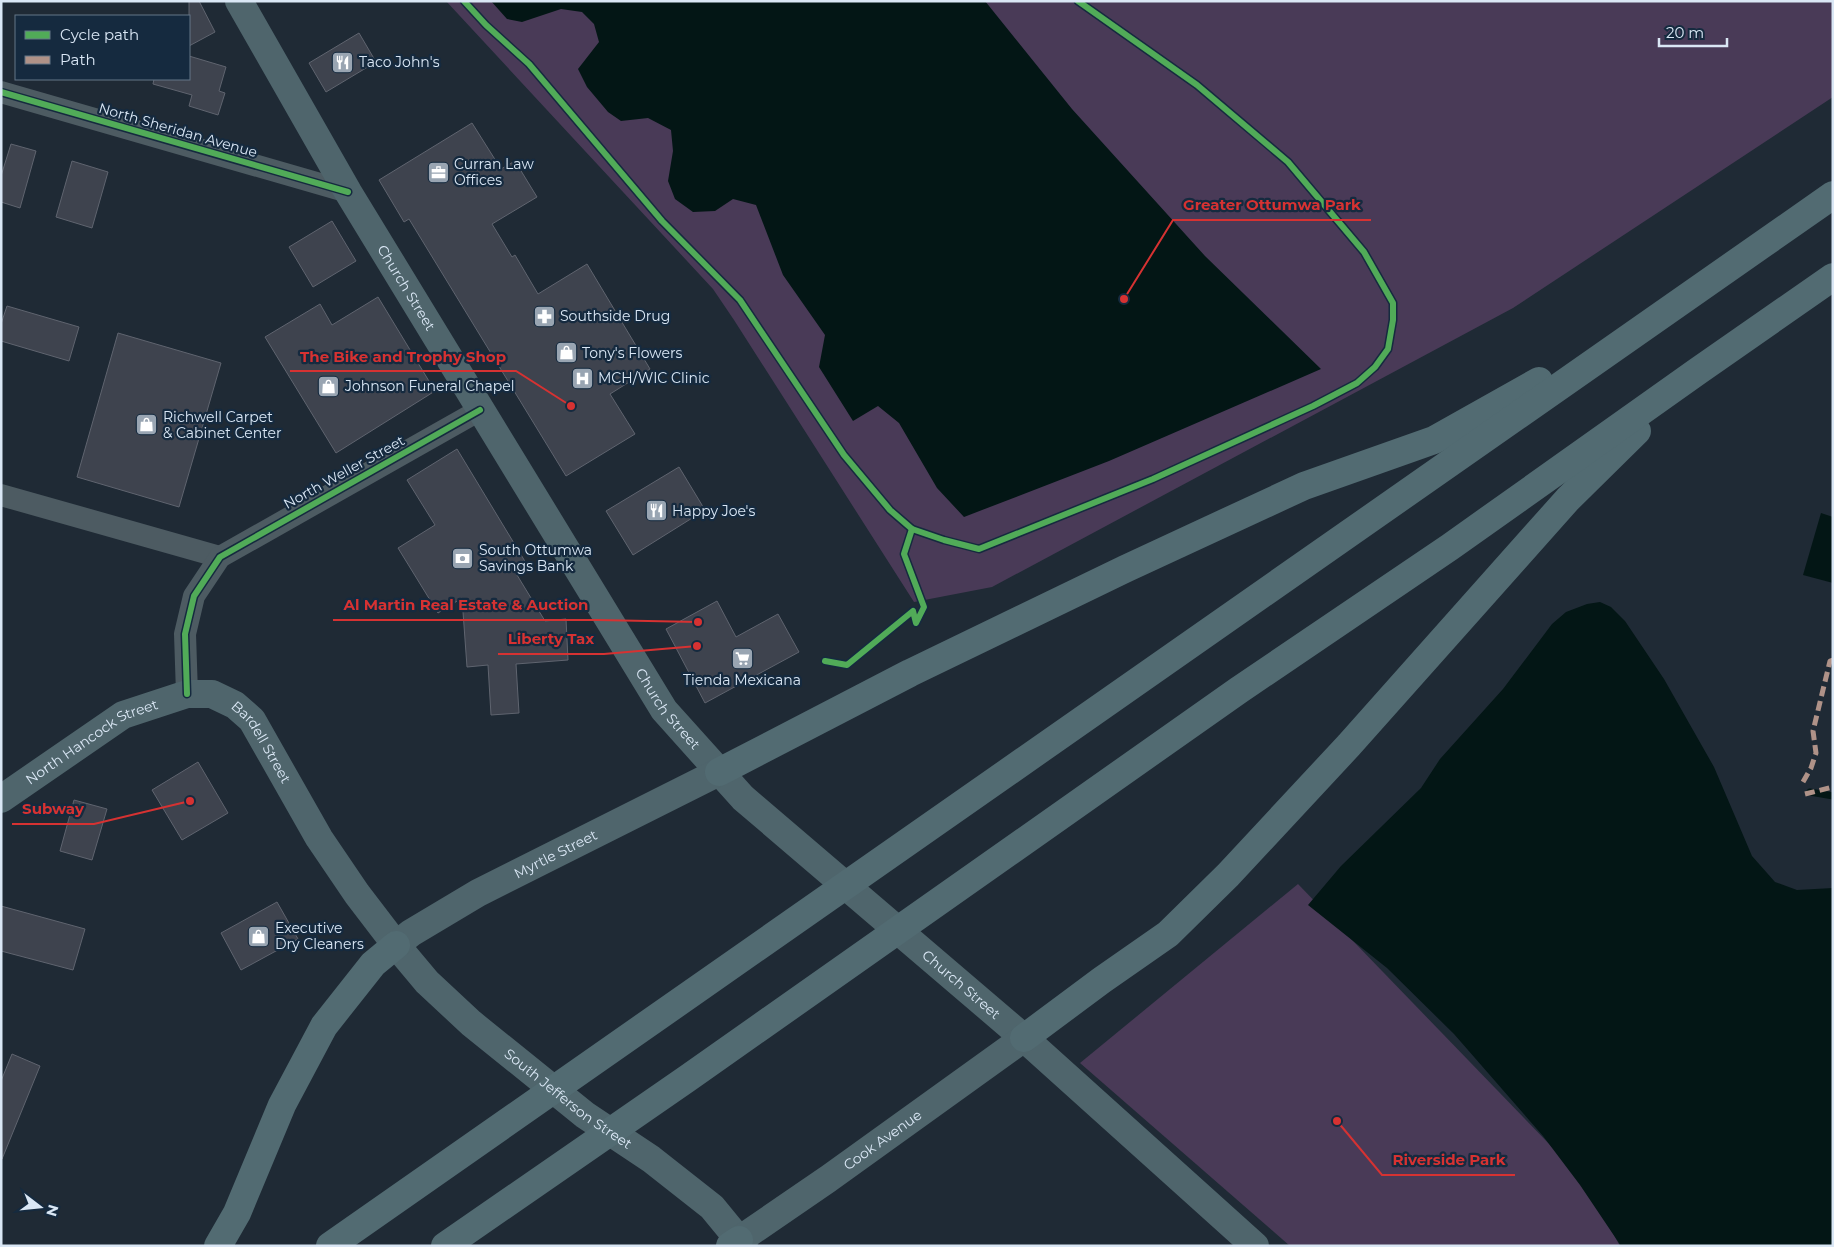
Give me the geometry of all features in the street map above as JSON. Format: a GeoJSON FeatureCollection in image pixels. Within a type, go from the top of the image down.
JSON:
{"type":"FeatureCollection","features":[{"type":"Feature","properties":{"kind":"highway"},"geometry":{"type":"LineString","coordinates":[[330,1246],[1833,195]]}},
{"type":"Feature","properties":{"kind":"highway"},"geometry":{"type":"LineString","coordinates":[[445,1246],[688,1078],[1239,690],[1450,547],[1833,278]]}},
{"type":"Feature","properties":{"kind":"highway"},"geometry":{"type":"LineString","coordinates":[[719,772],[910,673],[1125,569],[1304,486],[1434,440],[1674,305]]}},
{"type":"Feature","properties":{"kind":"highway"},"geometry":{"type":"LineString","coordinates":[[1024,1038],[1168,934],[1228,875],[1349,745],[1568,499],[1698,371]]}},
{"type":"Feature","properties":{"kind":"highway"},"geometry":{"type":"LineString","coordinates":[[218,1246],[237,1213],[282,1105],[324,1026],[373,964],[396,945]]}},
{"type":"Feature","properties":{"kind":"main road","name":"Church Street"},"geometry":{"type":"LineString","coordinates":[[239,1],[348,192],[664,710],[743,798],[1024,1038],[1255,1246]]}},
{"type":"Feature","properties":{"kind":"main road","name":"North Hancock Street"},"geometry":{"type":"LineString","coordinates":[[1,799],[123,715],[187,694]]}},
{"type":"Feature","properties":{"kind":"main road","name":"Bardell Street"},"geometry":{"type":"LineString","coordinates":[[187,694],[212,694],[235,705],[252,720],[319,838],[357,894],[396,945]]}},
{"type":"Feature","properties":{"kind":"main road","name":"Myrtle Street"},"geometry":{"type":"LineString","coordinates":[[396,945],[411,933],[478,893],[719,772]]}},
{"type":"Feature","properties":{"kind":"main road","name":"South Jefferson Street"},"geometry":{"type":"LineString","coordinates":[[396,945],[427,982],[471,1024],[585,1115],[651,1159],[712,1207],[738,1244]]}},
{"type":"Feature","properties":{"kind":"main road","name":"Cook Avenue"},"geometry":{"type":"LineString","coordinates":[[738,1244],[1024,1038]]}},
{"type":"Feature","properties":{"kind":"street","name":"North Sheridan Avenue"},"geometry":{"type":"LineString","coordinates":[[1,92],[348,192]]}},
{"type":"Feature","properties":{"kind":"street","name":"North Weller Street"},"geometry":{"type":"LineString","coordinates":[[220,557],[480,410]]}},
{"type":"Feature","properties":{"kind":"street"},"geometry":{"type":"LineString","coordinates":[[1,494],[220,557],[194,596],[185,634],[187,694]]}},
{"type":"Feature","properties":{"kind":"shaded area"},"geometry":{"type":"Polygon","coordinates":[[[446,1],[1833,1],[1833,97],[1513,308],[992,587],[914,602],[713,289],[446,1]]]}},
{"type":"Feature","properties":{"kind":"shaded area"},"geometry":{"type":"Polygon","coordinates":[[[491,1],[985,1],[1072,109],[1205,256],[1321,369],[1109,461],[964,517],[937,488],[899,423],[878,406],[853,421],[819,367],[825,335],[783,275],[756,205],[733,199],[715,211],[693,212],[675,199],[668,181],[673,151],[671,130],[648,118],[621,121],[608,112],[587,87],[578,69],[599,42],[594,24],[582,12],[561,9],[522,22],[507,19],[491,1]]]}},
{"type":"Feature","properties":{"kind":"shaded area"},"geometry":{"type":"Polygon","coordinates":[[[1821,513],[1833,517],[1833,583],[1803,575],[1821,513]]]}},
{"type":"Feature","properties":{"kind":"shaded area"},"geometry":{"type":"Polygon","coordinates":[[[1600,602],[1611,607],[1625,621],[1664,679],[1714,767],[1752,856],[1775,882],[1797,890],[1833,888],[1833,1246],[1621,1246],[1580,1185],[1543,1136],[1454,1034],[1387,968],[1308,905],[1341,866],[1421,788],[1440,759],[1503,689],[1552,624],[1566,612],[1587,604],[1600,602]]]}},
{"type":"Feature","properties":{"kind":"shaded area"},"geometry":{"type":"Polygon","coordinates":[[[1298,884],[1583,1179],[1620,1246],[1290,1246],[1080,1063],[1298,884]]]}},
{"type":"Feature","properties":{"kind":"building"},"geometry":{"type":"Polygon","coordinates":[[[189,1],[199,1],[215,32],[190,45],[189,1]]]}},
{"type":"Feature","properties":{"kind":"building","name":"Taco John's"},"geometry":{"type":"Polygon","coordinates":[[[359,33],[376,62],[326,92],[309,63],[359,33]]]}},
{"type":"Feature","properties":{"kind":"building"},"geometry":{"type":"Polygon","coordinates":[[[190,56],[226,67],[219,91],[225,93],[218,115],[189,106],[192,95],[153,84],[154,80],[190,80],[190,56]]]}},
{"type":"Feature","properties":{"kind":"building"},"geometry":{"type":"Polygon","coordinates":[[[472,123],[501,169],[515,161],[537,197],[492,224],[512,257],[515,255],[538,294],[587,264],[650,369],[610,394],[635,434],[566,476],[409,219],[404,222],[379,180],[472,123]]]}},
{"type":"Feature","properties":{"kind":"building"},"geometry":{"type":"Polygon","coordinates":[[[11,144],[36,151],[20,208],[1,202],[1,176],[11,144]]]}},
{"type":"Feature","properties":{"kind":"building"},"geometry":{"type":"Polygon","coordinates":[[[72,161],[108,172],[92,228],[56,217],[72,161]]]}},
{"type":"Feature","properties":{"kind":"building"},"geometry":{"type":"Polygon","coordinates":[[[332,221],[356,261],[313,287],[289,247],[332,221]]]}},
{"type":"Feature","properties":{"kind":"building","name":"Johnson Funeral Chapel"},"geometry":{"type":"Polygon","coordinates":[[[378,297],[435,391],[336,453],[265,337],[320,304],[332,325],[378,297]]]}},
{"type":"Feature","properties":{"kind":"building"},"geometry":{"type":"Polygon","coordinates":[[[7,306],[79,327],[69,361],[1,341],[1,324],[7,306]]]}},
{"type":"Feature","properties":{"kind":"building","name":"Richwell Carpet & Cabinet Center"},"geometry":{"type":"Polygon","coordinates":[[[118,333],[221,363],[179,507],[77,477],[118,333]]]}},
{"type":"Feature","properties":{"kind":"building","name":"South Ottumwa Savings Bank"},"geometry":{"type":"Polygon","coordinates":[[[457,449],[529,568],[517,575],[545,621],[566,619],[568,660],[516,664],[519,713],[491,715],[488,665],[467,667],[462,598],[438,613],[398,548],[435,525],[407,480],[457,449]]]}},
{"type":"Feature","properties":{"kind":"building","name":"Happy Joe's"},"geometry":{"type":"Polygon","coordinates":[[[679,467],[705,510],[633,555],[606,511],[679,467]]]}},
{"type":"Feature","properties":{"kind":"building","name":"Tienda Mexicana"},"geometry":{"type":"Polygon","coordinates":[[[717,601],[736,637],[778,614],[799,652],[705,703],[666,629],[717,601]]]}},
{"type":"Feature","properties":{"kind":"building"},"geometry":{"type":"Polygon","coordinates":[[[198,762],[228,813],[182,840],[152,790],[198,762]]]}},
{"type":"Feature","properties":{"kind":"building"},"geometry":{"type":"Polygon","coordinates":[[[74,800],[107,809],[92,860],[60,851],[74,800]]]}},
{"type":"Feature","properties":{"kind":"building","name":"Executive Dry Cleaners"},"geometry":{"type":"Polygon","coordinates":[[[277,902],[298,939],[241,970],[221,933],[277,902]]]}},
{"type":"Feature","properties":{"kind":"building"},"geometry":{"type":"Polygon","coordinates":[[[1,906],[85,929],[73,970],[1,951],[1,906]]]}},
{"type":"Feature","properties":{"kind":"building"},"geometry":{"type":"Polygon","coordinates":[[[12,1054],[40,1066],[2,1159],[1,1081],[12,1054]]]}},
{"type":"Feature","properties":{"kind":"waterway"},"geometry":{"type":"LineString","coordinates":[[1810,792],[1833,796]]}},
{"type":"Feature","properties":{"kind":"marked path"},"geometry":{"type":"LineString","coordinates":[[1803,782],[1811,768],[1816,753],[1813,731],[1830,661],[1833,660]]}},
{"type":"Feature","properties":{"kind":"marked path"},"geometry":{"type":"LineString","coordinates":[[1805,794],[1833,787]]}},
{"type":"Feature","properties":{"kind":"cycle path"},"geometry":{"type":"LineString","coordinates":[[464,1],[486,25],[529,64],[662,221],[740,300],[844,455],[890,510],[912,529],[979,549],[1153,479],[1313,406],[1357,383],[1375,367],[1388,349],[1393,320],[1393,303],[1364,252],[1288,162],[1197,85],[1078,1]]}},
{"type":"Feature","properties":{"kind":"cycle path"},"geometry":{"type":"LineString","coordinates":[[1,92],[348,192]]}},
{"type":"Feature","properties":{"kind":"cycle path"},"geometry":{"type":"LineString","coordinates":[[187,694],[185,634],[194,596],[220,557],[480,410]]}},
{"type":"Feature","properties":{"kind":"cycle path"},"geometry":{"type":"LineString","coordinates":[[825,661],[847,665],[913,611],[916,623],[924,607],[904,554],[912,529]]}},
{"type":"Feature","properties":{"kind":"place","name":"Taco John's"},"geometry":{"type":"Point","coordinates":[343,62]}},
{"type":"Feature","properties":{"kind":"place","name":"Curran Law Offices"},"geometry":{"type":"Point","coordinates":[438,172]}},
{"type":"Feature","properties":{"kind":"place","name":"Greater Ottumwa Park"},"geometry":{"type":"Point","coordinates":[1124,299]}},
{"type":"Feature","properties":{"kind":"place","name":"Southside Drug"},"geometry":{"type":"Point","coordinates":[544,316]}},
{"type":"Feature","properties":{"kind":"place","name":"Tony's Flowers"},"geometry":{"type":"Point","coordinates":[566,353]}},
{"type":"Feature","properties":{"kind":"place","name":"MCH/WIC Clinic"},"geometry":{"type":"Point","coordinates":[582,378]}},
{"type":"Feature","properties":{"kind":"place","name":"Johnson Funeral Chapel"},"geometry":{"type":"Point","coordinates":[329,386]}},
{"type":"Feature","properties":{"kind":"place","name":"The Bike and Trophy Shop"},"geometry":{"type":"Point","coordinates":[571,406]}},
{"type":"Feature","properties":{"kind":"place","name":"Richwell Carpet & Cabinet Center"},"geometry":{"type":"Point","coordinates":[147,425]}},
{"type":"Feature","properties":{"kind":"place","name":"Happy Joe's"},"geometry":{"type":"Point","coordinates":[656,511]}},
{"type":"Feature","properties":{"kind":"place","name":"South Ottumwa Savings Bank"},"geometry":{"type":"Point","coordinates":[463,558]}},
{"type":"Feature","properties":{"kind":"place","name":"Al Martin Real Estate & Auction"},"geometry":{"type":"Point","coordinates":[698,622]}},
{"type":"Feature","properties":{"kind":"place","name":"Liberty Tax"},"geometry":{"type":"Point","coordinates":[697,646]}},
{"type":"Feature","properties":{"kind":"place","name":"Tienda Mexicana"},"geometry":{"type":"Point","coordinates":[742,658]}},
{"type":"Feature","properties":{"kind":"place","name":"Subway"},"geometry":{"type":"Point","coordinates":[190,801]}},
{"type":"Feature","properties":{"kind":"place","name":"Executive Dry Cleaners"},"geometry":{"type":"Point","coordinates":[259,936]}},
{"type":"Feature","properties":{"kind":"place","name":"Riverside Park"},"geometry":{"type":"Point","coordinates":[1337,1121]}}]}
